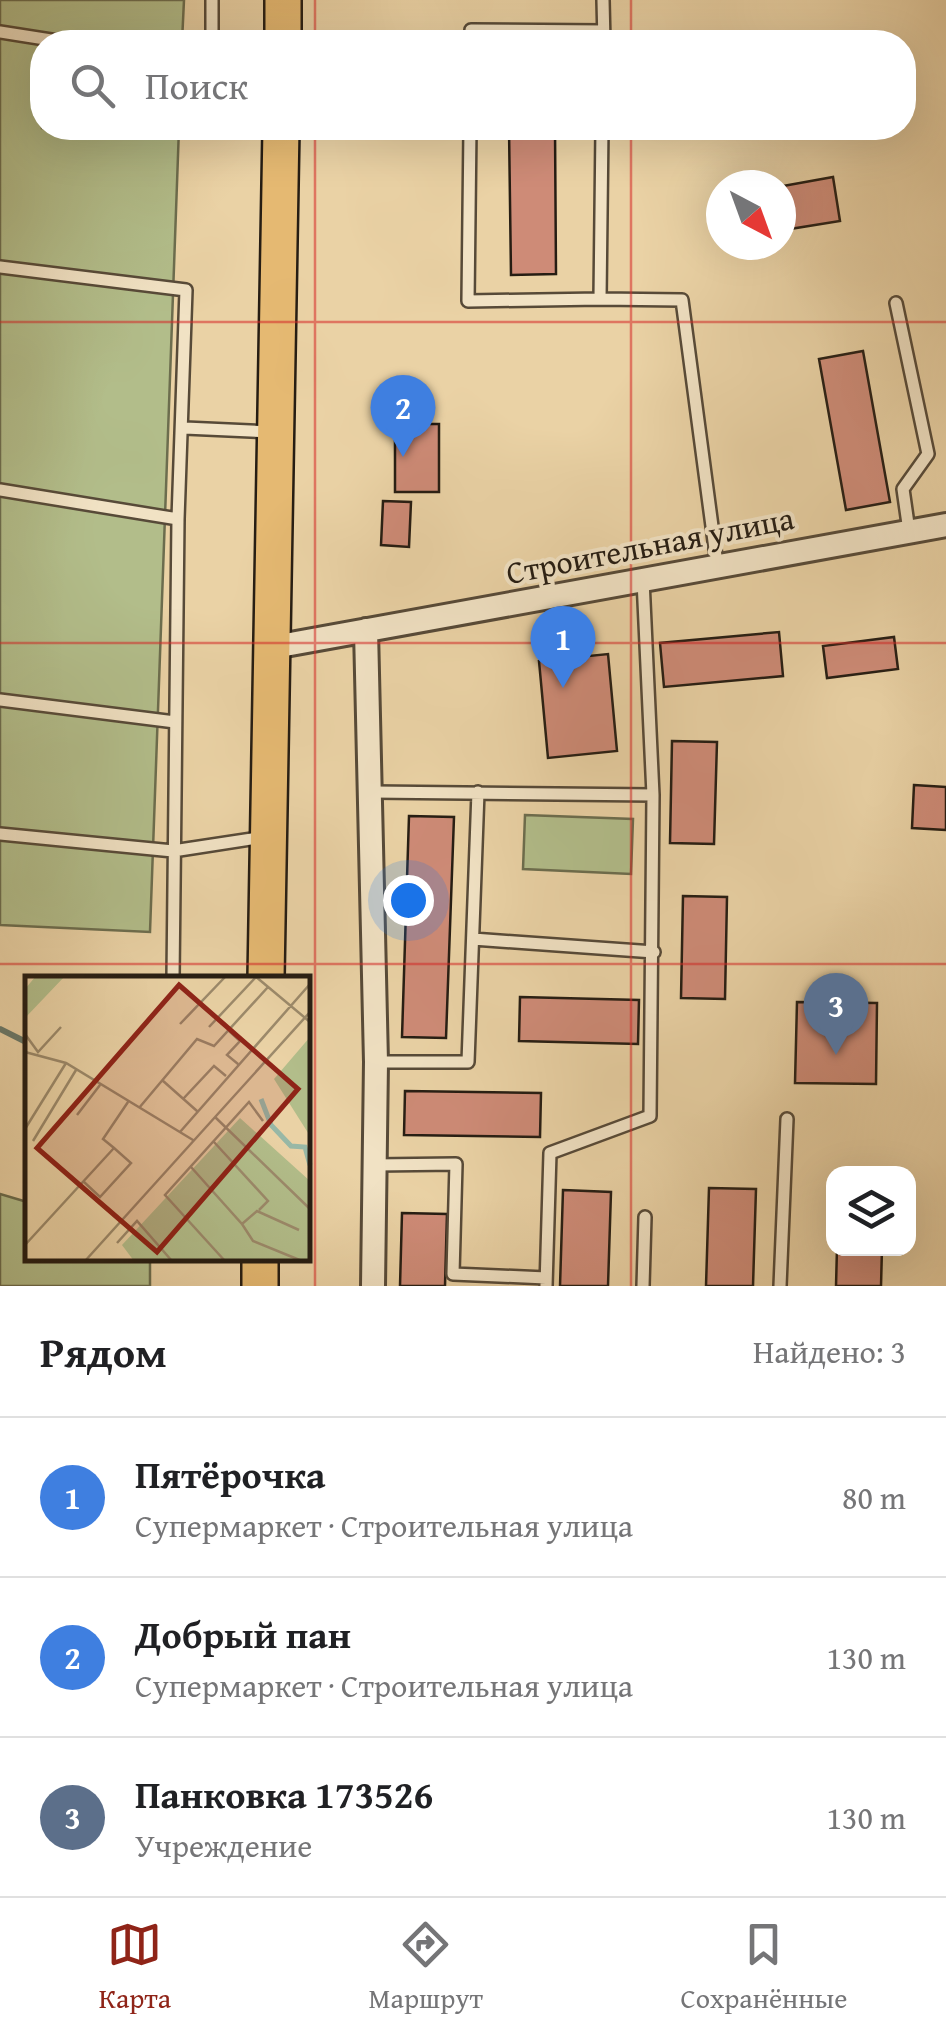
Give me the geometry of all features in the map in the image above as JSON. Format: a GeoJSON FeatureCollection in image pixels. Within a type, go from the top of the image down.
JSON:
{"type":"FeatureCollection","features":[{"type":"Feature","properties":{"kind":"main road"},"geometry":{"type":"LineString","coordinates":[[283,0],[283,30]]}},
{"type":"Feature","properties":{"kind":"main road"},"geometry":{"type":"LineString","coordinates":[[266,976],[282,140]]}},
{"type":"Feature","properties":{"kind":"street","name":"Строительная улица"},"geometry":{"type":"LineString","coordinates":[[274,647],[946,525]]}},
{"type":"Feature","properties":{"kind":"street"},"geometry":{"type":"LineString","coordinates":[[366,630],[373,792],[376,1062],[373,1286]]}},
{"type":"Feature","properties":{"kind":"lane"},"geometry":{"type":"LineString","coordinates":[[212,0],[212,30]]}},
{"type":"Feature","properties":{"kind":"lane"},"geometry":{"type":"LineString","coordinates":[[603,0],[604,30]]}},
{"type":"Feature","properties":{"kind":"lane"},"geometry":{"type":"LineString","coordinates":[[0,32],[30,37]]}},
{"type":"Feature","properties":{"kind":"lane"},"geometry":{"type":"LineString","coordinates":[[470,140],[468,301],[682,300],[717,564]]}},
{"type":"Feature","properties":{"kind":"lane"},"geometry":{"type":"LineString","coordinates":[[600,299],[602,140]]}},
{"type":"Feature","properties":{"kind":"lane"},"geometry":{"type":"LineString","coordinates":[[0,268],[186,290],[185,428],[178,519],[173,976]]}},
{"type":"Feature","properties":{"kind":"lane"},"geometry":{"type":"LineString","coordinates":[[896,303],[928,454],[903,488],[909,531]]}},
{"type":"Feature","properties":{"kind":"lane"},"geometry":{"type":"LineString","coordinates":[[185,428],[277,432]]}},
{"type":"Feature","properties":{"kind":"lane"},"geometry":{"type":"LineString","coordinates":[[0,490],[178,519]]}},
{"type":"Feature","properties":{"kind":"lane"},"geometry":{"type":"LineString","coordinates":[[375,1165],[456,1164],[454,1274],[546,1282],[550,1153],[650,1116],[653,795],[643,580]]}},
{"type":"Feature","properties":{"kind":"lane"},"geometry":{"type":"LineString","coordinates":[[0,700],[175,722]]}},
{"type":"Feature","properties":{"kind":"lane"},"geometry":{"type":"LineString","coordinates":[[373,792],[653,795]]}},
{"type":"Feature","properties":{"kind":"lane"},"geometry":{"type":"LineString","coordinates":[[376,1062],[468,1062],[478,792]]}},
{"type":"Feature","properties":{"kind":"lane"},"geometry":{"type":"LineString","coordinates":[[0,834],[173,852],[270,836]]}},
{"type":"Feature","properties":{"kind":"lane"},"geometry":{"type":"LineString","coordinates":[[473,939],[654,952]]}},
{"type":"Feature","properties":{"kind":"lane"},"geometry":{"type":"LineString","coordinates":[[780,1286],[787,1119]]}},
{"type":"Feature","properties":{"kind":"lane"},"geometry":{"type":"LineString","coordinates":[[643,1286],[645,1217]]}},
{"type":"Feature","properties":{"kind":"green space"},"geometry":{"type":"Polygon","coordinates":[[[0,0],[184,0],[183,30],[30,30],[30,140],[179,140],[150,932],[0,925],[0,0]]]}},
{"type":"Feature","properties":{"kind":"green space"},"geometry":{"type":"Polygon","coordinates":[[[525,815],[633,819],[631,874],[523,869],[525,815]]]}},
{"type":"Feature","properties":{"kind":"green space"},"geometry":{"type":"Polygon","coordinates":[[[0,1194],[25,1201],[25,1261],[150,1261],[150,1286],[0,1286],[0,1194]]]}},
{"type":"Feature","properties":{"kind":"building"},"geometry":{"type":"Polygon","coordinates":[[[509,140],[555,140],[556,274],[511,275],[509,140]]]}},
{"type":"Feature","properties":{"kind":"building"},"geometry":{"type":"Polygon","coordinates":[[[833,177],[840,221],[796,228],[796,184],[833,177]]]}},
{"type":"Feature","properties":{"kind":"building"},"geometry":{"type":"Polygon","coordinates":[[[863,351],[890,502],[846,510],[819,359],[863,351]]]}},
{"type":"Feature","properties":{"kind":"building"},"geometry":{"type":"Polygon","coordinates":[[[395,424],[439,424],[439,492],[395,492],[395,424]]]}},
{"type":"Feature","properties":{"kind":"building"},"geometry":{"type":"Polygon","coordinates":[[[383,501],[411,502],[409,547],[381,545],[383,501]]]}},
{"type":"Feature","properties":{"kind":"building"},"geometry":{"type":"Polygon","coordinates":[[[779,632],[783,676],[664,687],[660,643],[779,632]]]}},
{"type":"Feature","properties":{"kind":"building"},"geometry":{"type":"Polygon","coordinates":[[[894,637],[898,669],[827,678],[823,646],[894,637]]]}},
{"type":"Feature","properties":{"kind":"building"},"geometry":{"type":"Polygon","coordinates":[[[608,654],[617,751],[548,758],[539,661],[608,654]]]}},
{"type":"Feature","properties":{"kind":"building"},"geometry":{"type":"Polygon","coordinates":[[[672,741],[717,742],[714,844],[670,843],[672,741]]]}},
{"type":"Feature","properties":{"kind":"building"},"geometry":{"type":"Polygon","coordinates":[[[914,785],[946,787],[946,830],[912,828],[914,785]]]}},
{"type":"Feature","properties":{"kind":"building"},"geometry":{"type":"Polygon","coordinates":[[[409,816],[454,817],[446,1038],[402,1037],[409,816]]]}},
{"type":"Feature","properties":{"kind":"building"},"geometry":{"type":"Polygon","coordinates":[[[683,896],[727,897],[725,999],[681,998],[683,896]]]}},
{"type":"Feature","properties":{"kind":"building"},"geometry":{"type":"Polygon","coordinates":[[[520,997],[639,1000],[638,1044],[519,1041],[520,997]]]}},
{"type":"Feature","properties":{"kind":"building"},"geometry":{"type":"Polygon","coordinates":[[[797,1002],[877,1003],[876,1084],[795,1083],[797,1002]]]}},
{"type":"Feature","properties":{"kind":"building"},"geometry":{"type":"Polygon","coordinates":[[[405,1091],[541,1093],[540,1137],[404,1135],[405,1091]]]}},
{"type":"Feature","properties":{"kind":"building"},"geometry":{"type":"Polygon","coordinates":[[[709,1188],[756,1189],[753,1286],[706,1286],[709,1188]]]}},
{"type":"Feature","properties":{"kind":"building"},"geometry":{"type":"Polygon","coordinates":[[[563,1190],[611,1192],[608,1286],[560,1286],[563,1190]]]}},
{"type":"Feature","properties":{"kind":"building"},"geometry":{"type":"Polygon","coordinates":[[[402,1213],[447,1214],[445,1286],[400,1286],[402,1213]]]}},
{"type":"Feature","properties":{"kind":"building"},"geometry":{"type":"Polygon","coordinates":[[[837,1256],[882,1256],[881,1286],[836,1286],[837,1256]]]}},
{"type":"Feature","properties":{"kind":"waterway"},"geometry":{"type":"LineString","coordinates":[[0,1029],[25,1042]]}},
{"type":"Feature","properties":{"kind":"place","name":"Добрый пан"},"geometry":{"type":"Point","coordinates":[403,457]}},
{"type":"Feature","properties":{"kind":"place","name":"Пятёрочка"},"geometry":{"type":"Point","coordinates":[563,688]}},
{"type":"Feature","properties":{"kind":"place","name":"Панковка 173526"},"geometry":{"type":"Point","coordinates":[836,1055]}}]}
